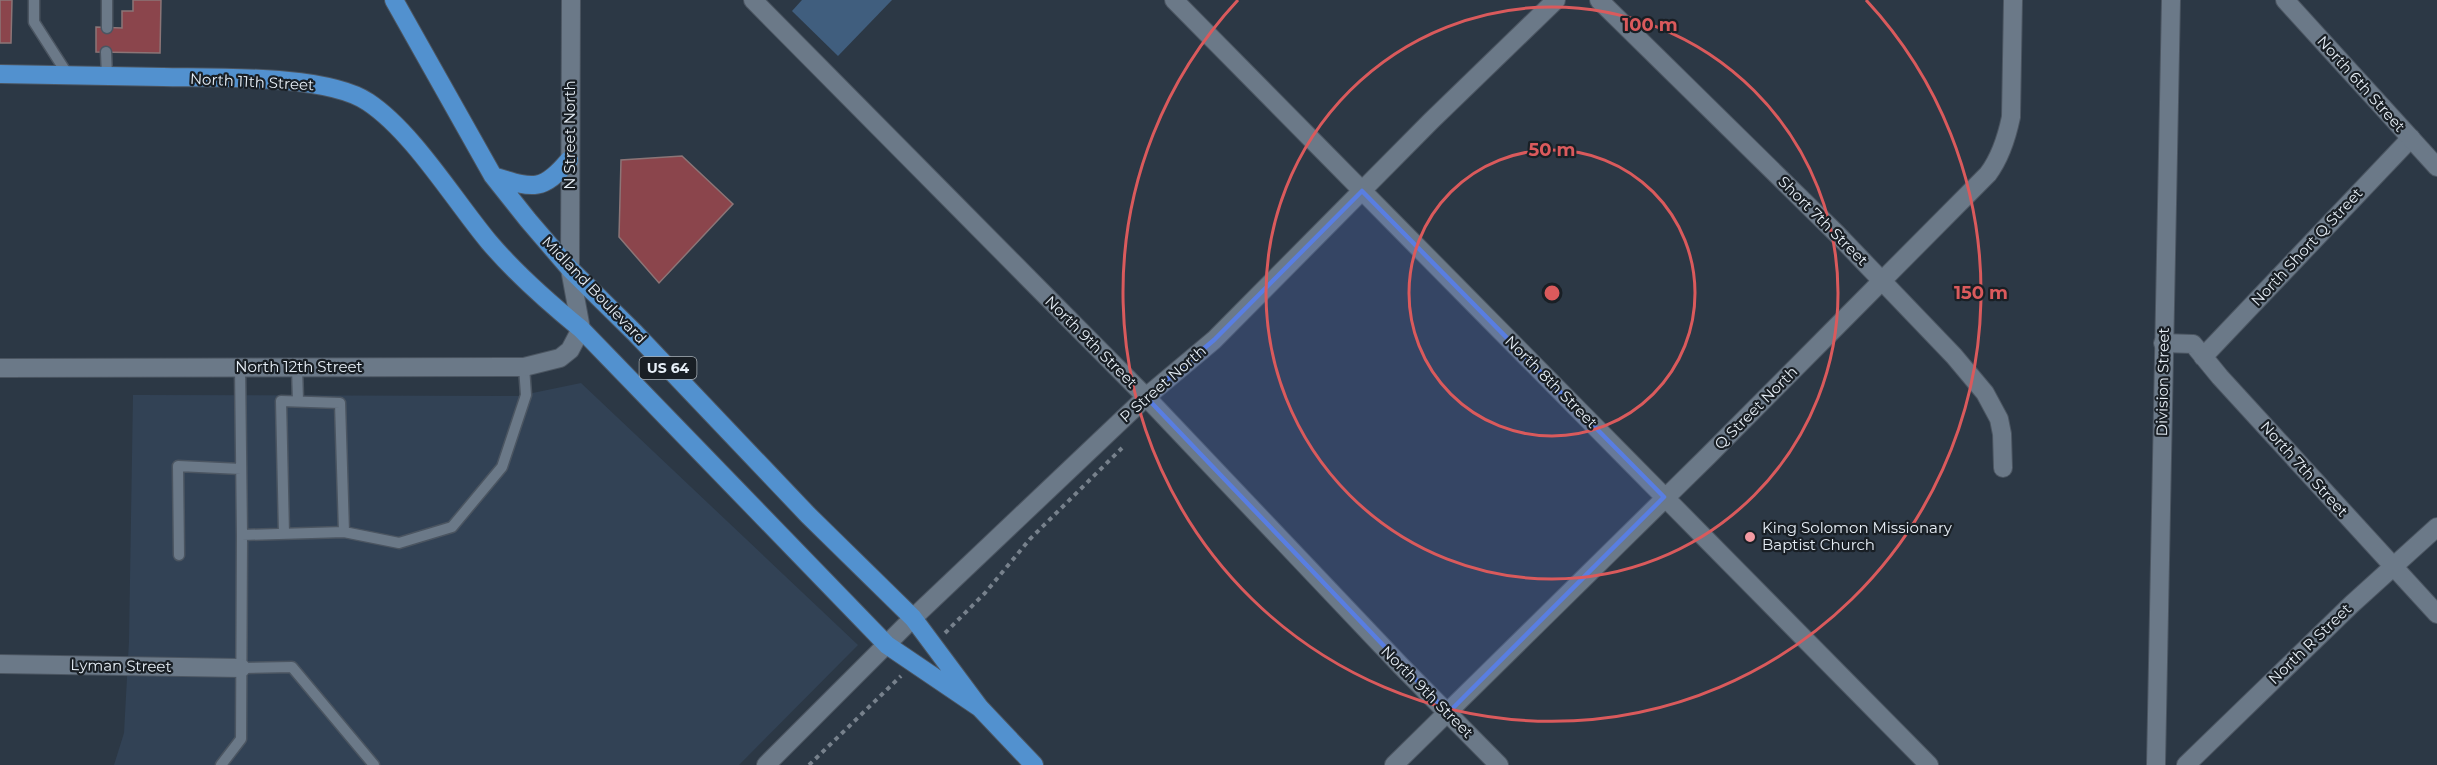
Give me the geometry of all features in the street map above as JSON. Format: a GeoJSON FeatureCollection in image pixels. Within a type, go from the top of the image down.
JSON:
{"type":"FeatureCollection","features":[{"type":"Feature","properties":{"kind":"main road","name":"Midland Boulevard"},"geometry":{"type":"LineString","coordinates":[[394,0],[493,176],[570,269],[635,333],[808,515],[913,618],[980,708],[1034,765]]}},
{"type":"Feature","properties":{"kind":"main road","name":"North 11th Street"},"geometry":{"type":"LineString","coordinates":[[0,74],[237,78],[313,84],[334,88],[367,100],[416,149],[489,242],[526,282],[581,329]]}},
{"type":"Feature","properties":{"kind":"main road"},"geometry":{"type":"LineString","coordinates":[[493,176],[514,182],[542,184],[555,178],[569,160]]}},
{"type":"Feature","properties":{"kind":"main road","name":"Midland Boulevard"},"geometry":{"type":"LineString","coordinates":[[581,329],[887,645],[980,708]]}},
{"type":"Feature","properties":{"kind":"street","name":"N Street North"},"geometry":{"type":"LineString","coordinates":[[571,0],[570,269],[581,329]]}},
{"type":"Feature","properties":{"kind":"street","name":"North 9th Street"},"geometry":{"type":"LineString","coordinates":[[753,0],[1146,397],[1401,666],[1500,765]]}},
{"type":"Feature","properties":{"kind":"street","name":"North 8th Street"},"geometry":{"type":"LineString","coordinates":[[1174,0],[1929,765]]}},
{"type":"Feature","properties":{"kind":"street","name":"P Street North"},"geometry":{"type":"LineString","coordinates":[[766,765],[913,618],[1146,397],[1214,340],[1556,0]]}},
{"type":"Feature","properties":{"kind":"street","name":"Short 7th Street"},"geometry":{"type":"LineString","coordinates":[[1599,0],[1882,281],[1954,356],[1985,393],[2001,427],[2003,468]]}},
{"type":"Feature","properties":{"kind":"street","name":"Q Street North"},"geometry":{"type":"LineString","coordinates":[[1395,765],[1882,281],[1994,166],[2011,117],[2013,0]]}},
{"type":"Feature","properties":{"kind":"street","name":"Division Street"},"geometry":{"type":"LineString","coordinates":[[2156,765],[2171,0]]}},
{"type":"Feature","properties":{"kind":"street","name":"North 6th Street"},"geometry":{"type":"LineString","coordinates":[[2285,0],[2437,167]]}},
{"type":"Feature","properties":{"kind":"street","name":"North Short Q Street"},"geometry":{"type":"LineString","coordinates":[[2203,357],[2410,138]]}},
{"type":"Feature","properties":{"kind":"street","name":"North 12th Street"},"geometry":{"type":"LineString","coordinates":[[0,369],[524,367],[560,358],[570,350],[581,329]]}},
{"type":"Feature","properties":{"kind":"street","name":"North 7th Street"},"geometry":{"type":"LineString","coordinates":[[2163,343],[2193,344],[2437,614]]}},
{"type":"Feature","properties":{"kind":"street","name":"North R Street"},"geometry":{"type":"LineString","coordinates":[[2186,765],[2343,612],[2437,527]]}},
{"type":"Feature","properties":{"kind":"street","name":"Lyman Street"},"geometry":{"type":"LineString","coordinates":[[0,664],[241,668]]}},
{"type":"Feature","properties":{"kind":"lane"},"geometry":{"type":"LineString","coordinates":[[34,0],[34,21],[68,75]]}},
{"type":"Feature","properties":{"kind":"lane"},"geometry":{"type":"LineString","coordinates":[[107,0],[107,27]]}},
{"type":"Feature","properties":{"kind":"lane"},"geometry":{"type":"LineString","coordinates":[[106,52],[107,76]]}},
{"type":"Feature","properties":{"kind":"lane"},"geometry":{"type":"LineString","coordinates":[[220,765],[241,739],[240,367]]}},
{"type":"Feature","properties":{"kind":"lane"},"geometry":{"type":"LineString","coordinates":[[297,367],[298,401]]}},
{"type":"Feature","properties":{"kind":"lane"},"geometry":{"type":"LineString","coordinates":[[242,535],[344,532],[399,543],[452,527],[502,467],[526,395],[524,367]]}},
{"type":"Feature","properties":{"kind":"lane"},"geometry":{"type":"LineString","coordinates":[[284,534],[282,401],[340,402],[344,532]]}},
{"type":"Feature","properties":{"kind":"lane"},"geometry":{"type":"LineString","coordinates":[[179,555],[178,466],[241,469]]}},
{"type":"Feature","properties":{"kind":"lane"},"geometry":{"type":"LineString","coordinates":[[241,668],[292,667],[374,765]]}},
{"type":"Feature","properties":{"kind":"highlighted area"},"geometry":{"type":"Polygon","coordinates":[[[1362,191],[1664,497],[1448,713],[1146,397],[1214,340],[1362,191]]]}},
{"type":"Feature","properties":{"kind":"shaded area"},"geometry":{"type":"Polygon","coordinates":[[[802,0],[892,0],[838,56],[792,11],[802,0]]]}},
{"type":"Feature","properties":{"kind":"shaded area"},"geometry":{"type":"Polygon","coordinates":[[[581,383],[858,645],[739,765],[114,765],[124,733],[129,641],[133,395],[518,396],[581,383]]]}},
{"type":"Feature","properties":{"kind":"building"},"geometry":{"type":"Polygon","coordinates":[[[0,0],[12,0],[11,43],[0,43],[0,0]]]}},
{"type":"Feature","properties":{"kind":"building"},"geometry":{"type":"Polygon","coordinates":[[[133,0],[161,0],[160,53],[96,52],[96,27],[122,28],[122,11],[133,11],[133,0]]]}},
{"type":"Feature","properties":{"kind":"building"},"geometry":{"type":"Polygon","coordinates":[[[682,156],[733,204],[659,283],[619,237],[621,160],[682,156]]]}},
{"type":"Feature","properties":{"kind":"place","name":"King Solomon Missionary Baptist Church"},"geometry":{"type":"Point","coordinates":[1750,537]}}]}
